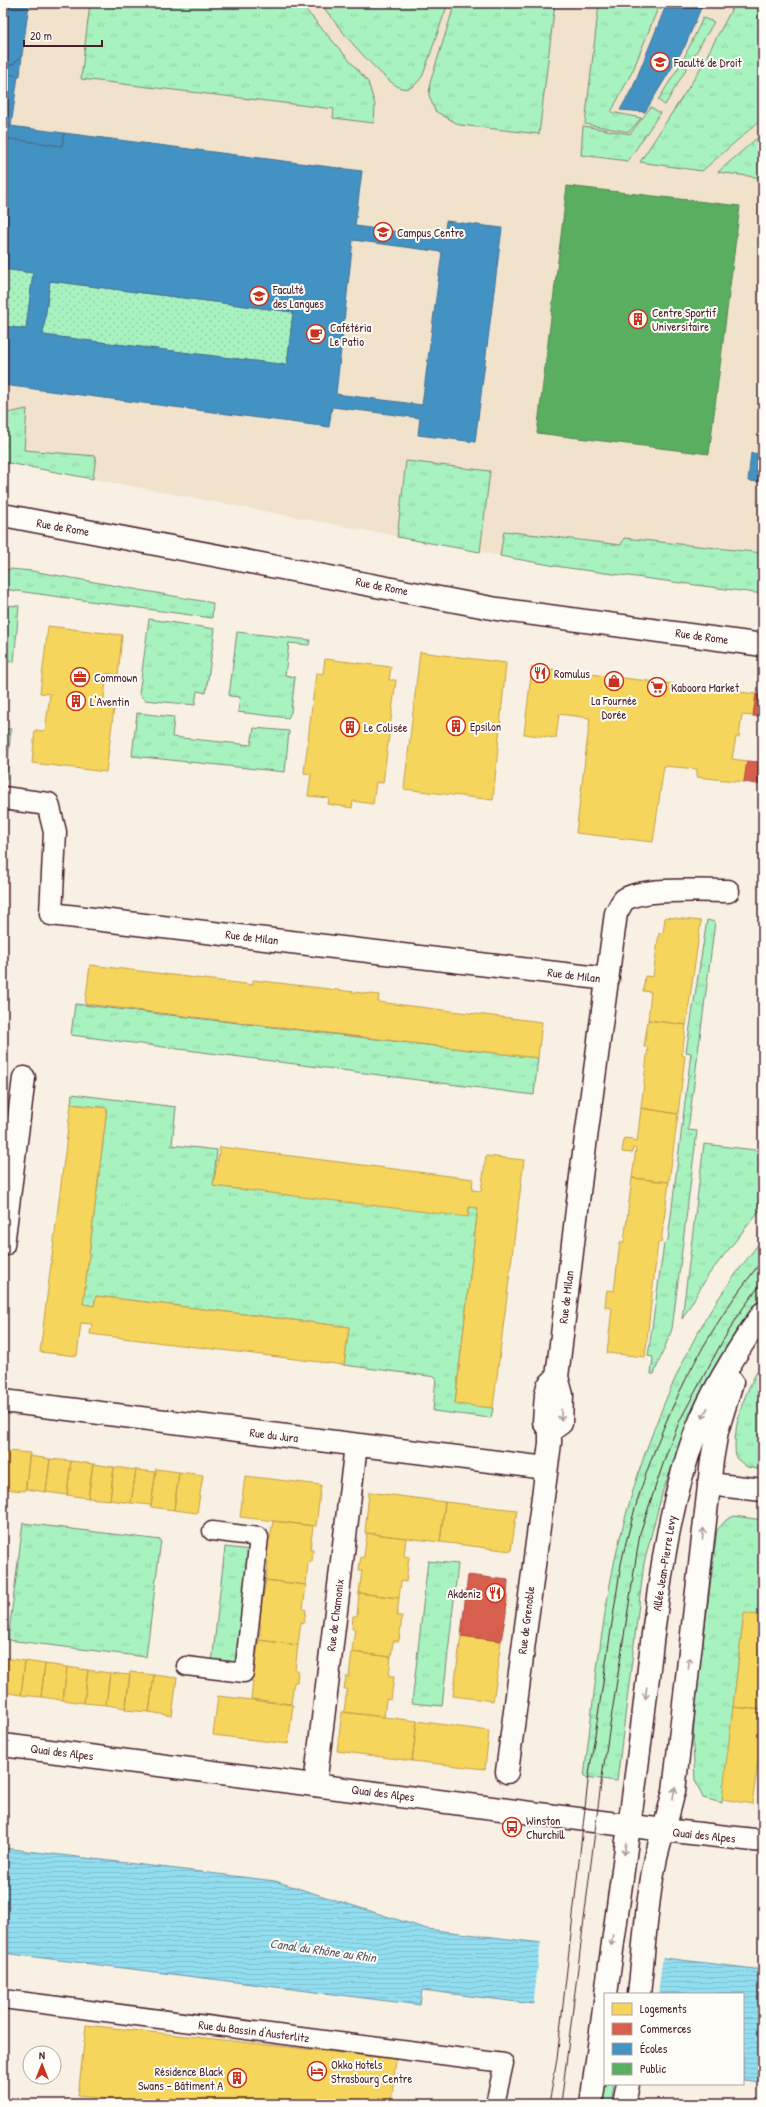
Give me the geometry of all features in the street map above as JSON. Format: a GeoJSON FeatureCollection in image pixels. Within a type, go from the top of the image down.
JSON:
{"type":"FeatureCollection","features":[{"type":"Feature","properties":{"kind":"street","name":"Rue de Rome"},"geometry":{"type":"LineString","coordinates":[[3,515],[497,609],[763,645]]}},
{"type":"Feature","properties":{"kind":"street","name":"Rue de Milan"},"geometry":{"type":"LineString","coordinates":[[3,798],[48,804],[55,832],[51,914],[608,979]]}},
{"type":"Feature","properties":{"kind":"street","name":"Rue de Milan"},"geometry":{"type":"LineString","coordinates":[[546,1468],[550,1443],[550,1431],[561,1423],[562,1396],[557,1377],[582,1164],[616,913],[623,901],[631,896],[647,892],[728,890]]}},
{"type":"Feature","properties":{"kind":"street"},"geometry":{"type":"LineString","coordinates":[[3,1245],[24,1078]]}},
{"type":"Feature","properties":{"kind":"street","name":"Allée Jean-Pierre Levy"},"geometry":{"type":"LineString","coordinates":[[639,1993],[658,1850],[674,1791],[709,1484],[716,1437],[736,1368],[761,1316]]}},
{"type":"Feature","properties":{"kind":"street","name":"Allée Jean-Pierre Levy"},"geometry":{"type":"LineString","coordinates":[[606,1993],[662,1567],[672,1514],[682,1474],[698,1428],[722,1378],[761,1316]]}},
{"type":"Feature","properties":{"kind":"street","name":"Rue du Jura"},"geometry":{"type":"LineString","coordinates":[[3,1401],[546,1468]]}},
{"type":"Feature","properties":{"kind":"street","name":"Rue de Chamonix"},"geometry":{"type":"LineString","coordinates":[[315,1785],[356,1445]]}},
{"type":"Feature","properties":{"kind":"street","name":"Rue de Grenoble"},"geometry":{"type":"LineString","coordinates":[[507,1772],[546,1468]]}},
{"type":"Feature","properties":{"kind":"street"},"geometry":{"type":"LineString","coordinates":[[709,1484],[763,1490]]}},
{"type":"Feature","properties":{"kind":"street"},"geometry":{"type":"LineString","coordinates":[[186,1666],[244,1673],[259,1537],[212,1531]]}},
{"type":"Feature","properties":{"kind":"street","name":"Quai des Alpes"},"geometry":{"type":"LineString","coordinates":[[3,1745],[628,1826],[763,1841]]}},
{"type":"Feature","properties":{"kind":"street","name":"Rue du Bassin d'Austerlitz"},"geometry":{"type":"LineString","coordinates":[[3,1998],[504,2063],[495,2104]]}},
{"type":"Feature","properties":{"kind":"street"},"geometry":{"type":"LineString","coordinates":[[591,2104],[598,2064],[604,2011]]}},
{"type":"Feature","properties":{"kind":"street"},"geometry":{"type":"LineString","coordinates":[[624,2104],[628,2085]]}},
{"type":"Feature","properties":{"kind":"shaded area","name":"Campus Centre"},"geometry":{"type":"Polygon","coordinates":[[[3,3],[763,3],[763,594],[561,567],[3,462],[3,3]]]}},
{"type":"Feature","properties":{"kind":"green space"},"geometry":{"type":"Polygon","coordinates":[[[90,3],[300,3],[368,82],[375,105],[374,123],[333,118],[334,109],[81,79],[90,3]]]}},
{"type":"Feature","properties":{"kind":"green space"},"geometry":{"type":"Polygon","coordinates":[[[321,3],[448,3],[423,75],[414,86],[405,89],[401,88],[382,75],[346,36],[321,3]]]}},
{"type":"Feature","properties":{"kind":"green space"},"geometry":{"type":"Polygon","coordinates":[[[455,3],[555,3],[539,134],[460,125],[435,111],[429,95],[430,83],[455,3]]]}},
{"type":"Feature","properties":{"kind":"green space"},"geometry":{"type":"Polygon","coordinates":[[[599,3],[660,3],[633,70],[611,112],[641,118],[629,132],[585,124],[599,3]]]}},
{"type":"Feature","properties":{"kind":"green space"},"geometry":{"type":"Polygon","coordinates":[[[735,3],[763,3],[763,118],[702,171],[640,162],[696,76],[735,3]]]}},
{"type":"Feature","properties":{"kind":"green space"},"geometry":{"type":"Polygon","coordinates":[[[703,18],[714,22],[665,105],[658,100],[682,62],[703,18]]]}},
{"type":"Feature","properties":{"kind":"green space"},"geometry":{"type":"Polygon","coordinates":[[[651,107],[660,113],[628,161],[581,155],[583,126],[630,134],[651,107]]]}},
{"type":"Feature","properties":{"kind":"green space"},"geometry":{"type":"Polygon","coordinates":[[[763,133],[763,178],[718,172],[763,133]]]}},
{"type":"Feature","properties":{"kind":"green space"},"geometry":{"type":"Polygon","coordinates":[[[3,269],[33,273],[26,329],[3,326],[3,269]]]}},
{"type":"Feature","properties":{"kind":"green space"},"geometry":{"type":"Polygon","coordinates":[[[50,281],[293,312],[287,365],[43,335],[50,281]]]}},
{"type":"Feature","properties":{"kind":"green space"},"geometry":{"type":"Polygon","coordinates":[[[27,409],[24,450],[96,456],[93,479],[3,462],[3,414],[27,409]]]}},
{"type":"Feature","properties":{"kind":"green space"},"geometry":{"type":"Polygon","coordinates":[[[406,461],[490,471],[480,552],[397,537],[406,461]]]}},
{"type":"Feature","properties":{"kind":"green space"},"geometry":{"type":"Polygon","coordinates":[[[504,531],[621,545],[624,538],[763,553],[763,594],[561,567],[500,556],[504,531]]]}},
{"type":"Feature","properties":{"kind":"green space"},"geometry":{"type":"Polygon","coordinates":[[[10,569],[32,571],[213,603],[212,618],[3,589],[3,571],[10,569]]]}},
{"type":"Feature","properties":{"kind":"green space"},"geometry":{"type":"Polygon","coordinates":[[[3,605],[19,606],[14,662],[3,661],[3,605]]]}},
{"type":"Feature","properties":{"kind":"green space"},"geometry":{"type":"Polygon","coordinates":[[[149,619],[215,629],[206,693],[197,691],[195,705],[145,700],[139,694],[149,619]]]}},
{"type":"Feature","properties":{"kind":"green space"},"geometry":{"type":"Polygon","coordinates":[[[237,632],[310,640],[309,645],[289,643],[285,675],[295,677],[291,712],[288,718],[238,712],[240,697],[229,696],[237,632]]]}},
{"type":"Feature","properties":{"kind":"green space"},"geometry":{"type":"Polygon","coordinates":[[[137,713],[174,717],[172,737],[251,745],[254,728],[289,731],[285,772],[132,756],[137,713]]]}},
{"type":"Feature","properties":{"kind":"green space"},"geometry":{"type":"Polygon","coordinates":[[[3,729],[11,729],[6,780],[3,780],[3,729]]]}},
{"type":"Feature","properties":{"kind":"green space"},"geometry":{"type":"Polygon","coordinates":[[[707,920],[715,922],[688,1130],[697,1131],[672,1329],[654,1374],[651,1374],[653,1357],[648,1356],[664,1244],[668,1240],[691,1053],[686,1052],[707,920]]]}},
{"type":"Feature","properties":{"kind":"green space"},"geometry":{"type":"Polygon","coordinates":[[[75,1004],[538,1058],[534,1095],[71,1035],[75,1004]]]}},
{"type":"Feature","properties":{"kind":"green space"},"geometry":{"type":"Polygon","coordinates":[[[72,1094],[176,1107],[172,1145],[217,1150],[213,1186],[468,1216],[469,1207],[478,1208],[455,1403],[493,1408],[491,1418],[433,1411],[436,1377],[344,1365],[349,1327],[96,1296],[94,1306],[83,1304],[107,1108],[71,1104],[72,1094]]]}},
{"type":"Feature","properties":{"kind":"green space"},"geometry":{"type":"Polygon","coordinates":[[[704,1144],[763,1151],[763,1206],[709,1274],[682,1319],[704,1144]]]}},
{"type":"Feature","properties":{"kind":"green space"},"geometry":{"type":"Polygon","coordinates":[[[763,1238],[763,1294],[740,1328],[687,1429],[663,1490],[644,1563],[617,1781],[584,1777],[605,1613],[622,1529],[639,1471],[660,1414],[684,1359],[698,1332],[720,1296],[763,1238]]]}},
{"type":"Feature","properties":{"kind":"green space"},"geometry":{"type":"Polygon","coordinates":[[[763,1361],[763,1470],[747,1467],[736,1458],[735,1445],[741,1408],[763,1361]]]}},
{"type":"Feature","properties":{"kind":"green space"},"geometry":{"type":"Polygon","coordinates":[[[734,1516],[763,1520],[763,1555],[759,1577],[763,1584],[763,1616],[744,1614],[722,1803],[703,1798],[695,1780],[693,1745],[695,1707],[717,1530],[726,1520],[734,1516]]]}},
{"type":"Feature","properties":{"kind":"green space"},"geometry":{"type":"Polygon","coordinates":[[[23,1523],[161,1540],[146,1657],[8,1640],[23,1523]]]}},
{"type":"Feature","properties":{"kind":"green space"},"geometry":{"type":"Polygon","coordinates":[[[225,1547],[251,1550],[238,1665],[212,1663],[225,1547]]]}},
{"type":"Feature","properties":{"kind":"green space"},"geometry":{"type":"Polygon","coordinates":[[[428,1561],[458,1564],[442,1706],[412,1703],[428,1561]]]}},
{"type":"Feature","properties":{"kind":"green space"},"geometry":{"type":"Polygon","coordinates":[[[605,2085],[614,2085],[611,2104],[602,2104],[605,2085]]]}},
{"type":"Feature","properties":{"kind":"water","name":"Canal du Rhône au Rhin"},"geometry":{"type":"Polygon","coordinates":[[[3,1848],[275,1881],[427,1929],[763,1970],[763,2082],[744,2080],[744,1993],[604,1993],[604,2013],[422,1990],[420,2005],[3,1953],[3,1848]]]}},
{"type":"Feature","properties":{"kind":"pier"},"geometry":{"type":"Polygon","coordinates":[[[541,1940],[663,1955],[658,1993],[604,1993],[604,2015],[533,2006],[541,1940]]]}},
{"type":"Feature","properties":{"kind":"building: Logements","name":"L'Aventin"},"geometry":{"type":"Polygon","coordinates":[[[48,626],[122,635],[118,675],[107,673],[103,707],[114,708],[106,772],[32,763],[35,730],[45,731],[50,694],[40,693],[48,626]]]}},
{"type":"Feature","properties":{"kind":"building: Logements","name":"Epsilon"},"geometry":{"type":"Polygon","coordinates":[[[420,652],[506,663],[493,800],[404,789],[420,652]]]}},
{"type":"Feature","properties":{"kind":"building: Logements","name":"Le Colisée"},"geometry":{"type":"Polygon","coordinates":[[[325,659],[391,667],[389,680],[396,680],[383,783],[376,782],[373,804],[353,801],[352,808],[328,804],[329,798],[308,796],[311,774],[304,773],[316,673],[323,674],[325,659]]]}},
{"type":"Feature","properties":{"kind":"building: Logements"},"geometry":{"type":"Polygon","coordinates":[[[532,667],[756,694],[753,716],[742,715],[739,737],[736,737],[732,759],[747,761],[744,782],[697,777],[697,769],[664,766],[653,842],[576,833],[590,718],[559,714],[556,738],[524,734],[532,667]]]}},
{"type":"Feature","properties":{"kind":"building: Logements"},"geometry":{"type":"Polygon","coordinates":[[[665,917],[701,921],[686,1025],[648,1020],[651,992],[643,991],[645,976],[653,977],[659,933],[663,934],[665,917]]]}},
{"type":"Feature","properties":{"kind":"building: Logements"},"geometry":{"type":"Polygon","coordinates":[[[90,965],[253,985],[253,980],[379,995],[378,1002],[542,1022],[538,1058],[85,1004],[90,965]]]}},
{"type":"Feature","properties":{"kind":"building: Logements"},"geometry":{"type":"Polygon","coordinates":[[[648,1020],[686,1025],[682,1055],[685,1056],[678,1114],[641,1108],[648,1047],[644,1047],[648,1020]]]}},
{"type":"Feature","properties":{"kind":"building: Logements"},"geometry":{"type":"Polygon","coordinates":[[[71,1104],[107,1108],[83,1304],[94,1306],[96,1296],[349,1327],[344,1365],[90,1334],[92,1324],[81,1323],[77,1356],[40,1352],[71,1104]]]}},
{"type":"Feature","properties":{"kind":"building: Logements"},"geometry":{"type":"Polygon","coordinates":[[[641,1108],[678,1114],[669,1182],[632,1178],[636,1149],[633,1148],[632,1153],[622,1152],[624,1138],[633,1139],[633,1141],[637,1142],[641,1108]]]}},
{"type":"Feature","properties":{"kind":"building: Logements"},"geometry":{"type":"Polygon","coordinates":[[[220,1147],[473,1179],[472,1190],[481,1191],[486,1156],[524,1160],[493,1408],[455,1404],[478,1208],[469,1207],[468,1217],[213,1186],[220,1147]]]}},
{"type":"Feature","properties":{"kind":"building: Logements"},"geometry":{"type":"Polygon","coordinates":[[[632,1178],[669,1182],[661,1242],[658,1242],[645,1357],[607,1353],[612,1308],[605,1307],[607,1290],[614,1291],[620,1242],[624,1242],[632,1178]]]}},
{"type":"Feature","properties":{"kind":"building: Logements"},"geometry":{"type":"Polygon","coordinates":[[[3,1450],[7,1451],[3,1479],[3,1450]]]}},
{"type":"Feature","properties":{"kind":"building: Logements"},"geometry":{"type":"Polygon","coordinates":[[[7,1451],[30,1453],[25,1491],[3,1489],[7,1451]]]}},
{"type":"Feature","properties":{"kind":"building: Logements"},"geometry":{"type":"Polygon","coordinates":[[[29,1456],[50,1459],[46,1492],[26,1489],[29,1456]]]}},
{"type":"Feature","properties":{"kind":"building: Logements"},"geometry":{"type":"Polygon","coordinates":[[[50,1459],[71,1461],[67,1495],[46,1492],[50,1459]]]}},
{"type":"Feature","properties":{"kind":"building: Logements"},"geometry":{"type":"Polygon","coordinates":[[[71,1461],[93,1464],[88,1498],[67,1495],[71,1461]]]}},
{"type":"Feature","properties":{"kind":"building: Logements"},"geometry":{"type":"Polygon","coordinates":[[[93,1464],[114,1467],[110,1500],[88,1498],[93,1464]]]}},
{"type":"Feature","properties":{"kind":"building: Logements"},"geometry":{"type":"Polygon","coordinates":[[[114,1467],[136,1470],[131,1503],[110,1500],[114,1467]]]}},
{"type":"Feature","properties":{"kind":"building: Logements"},"geometry":{"type":"Polygon","coordinates":[[[156,1469],[179,1472],[174,1510],[151,1507],[156,1469]]]}},
{"type":"Feature","properties":{"kind":"building: Logements"},"geometry":{"type":"Polygon","coordinates":[[[136,1470],[156,1472],[151,1505],[131,1503],[136,1470]]]}},
{"type":"Feature","properties":{"kind":"building: Logements"},"geometry":{"type":"Polygon","coordinates":[[[179,1472],[203,1475],[197,1513],[174,1510],[179,1472]]]}},
{"type":"Feature","properties":{"kind":"building: Logements"},"geometry":{"type":"Polygon","coordinates":[[[245,1476],[321,1485],[316,1526],[240,1517],[245,1476]]]}},
{"type":"Feature","properties":{"kind":"building: Logements"},"geometry":{"type":"Polygon","coordinates":[[[369,1492],[445,1502],[440,1542],[365,1533],[369,1492]]]}},
{"type":"Feature","properties":{"kind":"building: Logements"},"geometry":{"type":"Polygon","coordinates":[[[445,1502],[517,1510],[511,1551],[440,1542],[445,1502]]]}},
{"type":"Feature","properties":{"kind":"building: Logements"},"geometry":{"type":"Polygon","coordinates":[[[273,1521],[313,1526],[310,1550],[313,1550],[312,1562],[308,1562],[306,1585],[266,1580],[268,1562],[262,1562],[265,1539],[270,1539],[273,1521]]]}},
{"type":"Feature","properties":{"kind":"building: Logements"},"geometry":{"type":"Polygon","coordinates":[[[367,1533],[406,1538],[404,1556],[409,1557],[406,1582],[401,1581],[399,1598],[359,1593],[362,1570],[359,1570],[361,1557],[364,1557],[367,1533]]]}},
{"type":"Feature","properties":{"kind":"building: Logements"},"geometry":{"type":"Polygon","coordinates":[[[266,1580],[306,1585],[303,1609],[306,1610],[304,1623],[301,1622],[298,1645],[259,1640],[261,1623],[255,1622],[258,1597],[263,1597],[266,1580]]]}},
{"type":"Feature","properties":{"kind":"building: Logements"},"geometry":{"type":"Polygon","coordinates":[[[359,1593],[399,1598],[397,1616],[402,1616],[399,1641],[393,1641],[391,1657],[352,1652],[355,1629],[352,1629],[353,1616],[357,1616],[359,1593]]]}},
{"type":"Feature","properties":{"kind":"building: Logements"},"geometry":{"type":"Polygon","coordinates":[[[744,1613],[763,1616],[763,1710],[733,1707],[744,1613]]]}},
{"type":"Feature","properties":{"kind":"building: Logements"},"geometry":{"type":"Polygon","coordinates":[[[461,1636],[501,1641],[493,1701],[453,1696],[461,1636]]]}},
{"type":"Feature","properties":{"kind":"building: Logements"},"geometry":{"type":"Polygon","coordinates":[[[259,1640],[298,1645],[295,1670],[298,1670],[297,1682],[294,1682],[291,1704],[251,1699],[253,1681],[248,1681],[251,1657],[256,1658],[259,1640]]]}},
{"type":"Feature","properties":{"kind":"building: Logements"},"geometry":{"type":"Polygon","coordinates":[[[352,1652],[391,1657],[389,1676],[394,1676],[391,1700],[386,1699],[384,1717],[344,1712],[347,1689],[344,1689],[346,1677],[349,1677],[352,1652]]]}},
{"type":"Feature","properties":{"kind":"building: Logements"},"geometry":{"type":"Polygon","coordinates":[[[4,1658],[25,1661],[21,1695],[3,1692],[4,1658]]]}},
{"type":"Feature","properties":{"kind":"building: Logements"},"geometry":{"type":"Polygon","coordinates":[[[25,1661],[45,1664],[41,1697],[21,1695],[25,1661]]]}},
{"type":"Feature","properties":{"kind":"building: Logements"},"geometry":{"type":"Polygon","coordinates":[[[45,1664],[67,1667],[63,1700],[41,1697],[45,1664]]]}},
{"type":"Feature","properties":{"kind":"building: Logements"},"geometry":{"type":"Polygon","coordinates":[[[67,1667],[88,1670],[84,1703],[63,1700],[67,1667]]]}},
{"type":"Feature","properties":{"kind":"building: Logements"},"geometry":{"type":"Polygon","coordinates":[[[88,1670],[110,1673],[106,1705],[84,1703],[88,1670]]]}},
{"type":"Feature","properties":{"kind":"building: Logements"},"geometry":{"type":"Polygon","coordinates":[[[130,1672],[154,1675],[149,1712],[125,1710],[130,1672]]]}},
{"type":"Feature","properties":{"kind":"building: Logements"},"geometry":{"type":"Polygon","coordinates":[[[110,1673],[130,1675],[126,1708],[106,1705],[110,1673]]]}},
{"type":"Feature","properties":{"kind":"building: Logements"},"geometry":{"type":"Polygon","coordinates":[[[154,1675],[177,1678],[172,1716],[149,1712],[154,1675]]]}},
{"type":"Feature","properties":{"kind":"building: Logements"},"geometry":{"type":"Polygon","coordinates":[[[218,1696],[293,1705],[288,1744],[213,1735],[218,1696]]]}},
{"type":"Feature","properties":{"kind":"building: Logements"},"geometry":{"type":"Polygon","coordinates":[[[733,1707],[763,1710],[760,1762],[758,1762],[752,1804],[722,1799],[733,1707]]]}},
{"type":"Feature","properties":{"kind":"building: Logements"},"geometry":{"type":"Polygon","coordinates":[[[342,1712],[417,1721],[412,1761],[337,1751],[342,1712]]]}},
{"type":"Feature","properties":{"kind":"building: Logements"},"geometry":{"type":"Polygon","coordinates":[[[417,1721],[489,1731],[485,1769],[412,1761],[417,1721]]]}},
{"type":"Feature","properties":{"kind":"building: Logements","name":"Résidence Black Swans - Bâtiment A"},"geometry":{"type":"Polygon","coordinates":[[[86,2025],[396,2059],[391,2104],[154,2104],[78,2096],[86,2025]]]}},
{"type":"Feature","properties":{"kind":"building: Commerces"},"geometry":{"type":"Polygon","coordinates":[[[756,694],[763,695],[763,717],[753,716],[756,694]]]}},
{"type":"Feature","properties":{"kind":"building: Commerces"},"geometry":{"type":"Polygon","coordinates":[[[763,733],[763,785],[744,782],[747,761],[760,762],[763,733]]]}},
{"type":"Feature","properties":{"kind":"building: Commerces"},"geometry":{"type":"Polygon","coordinates":[[[468,1575],[508,1580],[506,1613],[501,1641],[461,1636],[468,1575]]]}},
{"type":"Feature","properties":{"kind":"building: Écoles"},"geometry":{"type":"Polygon","coordinates":[[[3,3],[29,4],[22,55],[15,63],[9,66],[3,65],[3,3]]]}},
{"type":"Feature","properties":{"kind":"building: Écoles","name":"Faculté de Droit"},"geometry":{"type":"Polygon","coordinates":[[[667,3],[703,3],[685,46],[645,112],[620,110],[633,87],[667,3]]]}},
{"type":"Feature","properties":{"kind":"building: Écoles"},"geometry":{"type":"Polygon","coordinates":[[[22,55],[20,76],[3,73],[3,65],[9,66],[15,63],[22,55]]]}},
{"type":"Feature","properties":{"kind":"building: Écoles"},"geometry":{"type":"Polygon","coordinates":[[[3,73],[18,76],[11,126],[3,125],[3,73]]]}},
{"type":"Feature","properties":{"kind":"building: Écoles"},"geometry":{"type":"Polygon","coordinates":[[[3,125],[64,133],[62,146],[3,138],[3,125]]]}},
{"type":"Feature","properties":{"kind":"building: Écoles","name":"Faculté des Langues"},"geometry":{"type":"Polygon","coordinates":[[[64,133],[362,171],[355,226],[444,238],[446,221],[502,228],[475,442],[418,435],[420,418],[332,407],[329,427],[3,385],[3,326],[26,329],[33,273],[3,269],[3,138],[62,146],[64,133]],[[353,240],[336,394],[422,405],[442,252],[353,240]],[[50,281],[43,335],[287,365],[293,312],[50,281]]]}},
{"type":"Feature","properties":{"kind":"building: Écoles"},"geometry":{"type":"Polygon","coordinates":[[[751,453],[763,454],[763,482],[748,481],[751,453]]]}},
{"type":"Feature","properties":{"kind":"building: Public","name":"Centre Sportif Universitaire"},"geometry":{"type":"Polygon","coordinates":[[[567,186],[740,206],[709,454],[537,433],[567,186]]]}},
{"type":"Feature","properties":{"kind":"tram line"},"geometry":{"type":"LineString","coordinates":[[549,2104],[557,2059],[588,1781],[621,1564],[629,1529],[651,1461],[678,1394],[713,1331],[736,1295],[763,1259]]}},
{"type":"Feature","properties":{"kind":"tram line"},"geometry":{"type":"LineString","coordinates":[[561,2104],[601,1783],[640,1533],[666,1455],[680,1420],[722,1342],[743,1308],[763,1281]]}},
{"type":"Feature","properties":{"kind":"place","name":"Faculté de Droit"},"geometry":{"type":"Point","coordinates":[660,62]}},
{"type":"Feature","properties":{"kind":"place","name":"Campus Centre"},"geometry":{"type":"Point","coordinates":[383,232]}},
{"type":"Feature","properties":{"kind":"place","name":"Faculté des Langues"},"geometry":{"type":"Point","coordinates":[259,296]}},
{"type":"Feature","properties":{"kind":"place","name":"Centre Sportif Universitaire"},"geometry":{"type":"Point","coordinates":[638,319]}},
{"type":"Feature","properties":{"kind":"place","name":"Cafétéria Le Patio"},"geometry":{"type":"Point","coordinates":[316,334]}},
{"type":"Feature","properties":{"kind":"place","name":"Romulus"},"geometry":{"type":"Point","coordinates":[540,673]}},
{"type":"Feature","properties":{"kind":"place","name":"Commown"},"geometry":{"type":"Point","coordinates":[80,677]}},
{"type":"Feature","properties":{"kind":"place","name":"La Fournée Dorée"},"geometry":{"type":"Point","coordinates":[614,681]}},
{"type":"Feature","properties":{"kind":"place","name":"Kaboora Market"},"geometry":{"type":"Point","coordinates":[657,687]}},
{"type":"Feature","properties":{"kind":"place","name":"L'Aventin"},"geometry":{"type":"Point","coordinates":[76,701]}},
{"type":"Feature","properties":{"kind":"place","name":"Epsilon"},"geometry":{"type":"Point","coordinates":[456,726]}},
{"type":"Feature","properties":{"kind":"place","name":"Le Colisée"},"geometry":{"type":"Point","coordinates":[350,727]}},
{"type":"Feature","properties":{"kind":"place","name":"Akdeniz"},"geometry":{"type":"Point","coordinates":[495,1593]}},
{"type":"Feature","properties":{"kind":"place","name":"Winston Churchill"},"geometry":{"type":"Point","coordinates":[512,1827]}},
{"type":"Feature","properties":{"kind":"place","name":"Okko Hotels Strasbourg Centre"},"geometry":{"type":"Point","coordinates":[317,2071]}},
{"type":"Feature","properties":{"kind":"place","name":"Résidence Black Swans - Bâtiment A"},"geometry":{"type":"Point","coordinates":[237,2078]}}]}
